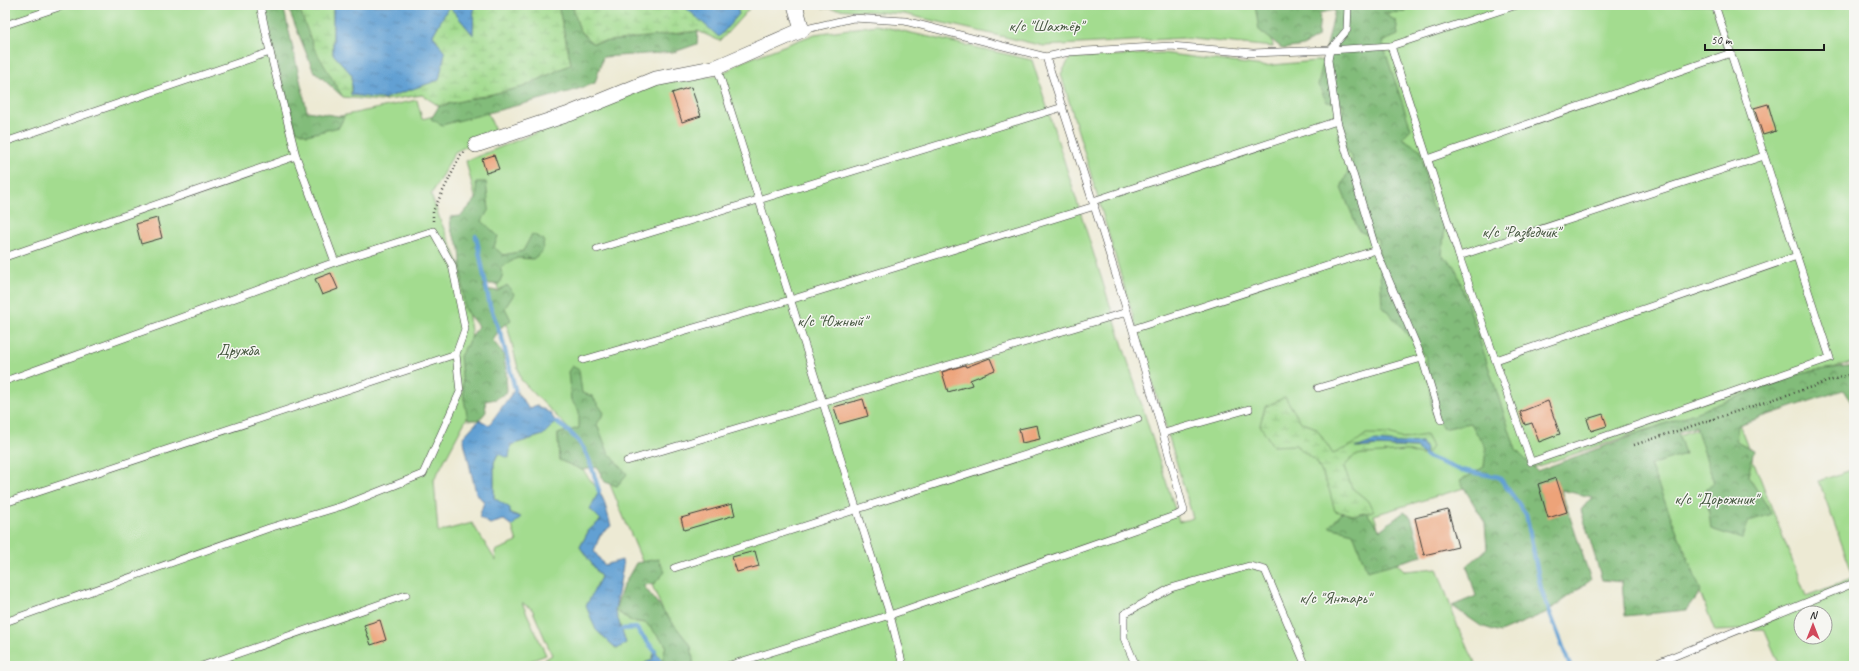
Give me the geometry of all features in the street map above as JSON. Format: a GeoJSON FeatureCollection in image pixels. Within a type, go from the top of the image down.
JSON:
{"type":"FeatureCollection","features":[{"type":"Feature","properties":{"kind":"street"},"geometry":{"type":"LineString","coordinates":[[476,145],[569,114],[655,79],[716,67],[802,30],[795,5]]}},
{"type":"Feature","properties":{"kind":"lane"},"geometry":{"type":"LineString","coordinates":[[5,25],[65,5]]}},
{"type":"Feature","properties":{"kind":"lane"},"geometry":{"type":"LineString","coordinates":[[260,5],[296,156],[335,262]]}},
{"type":"Feature","properties":{"kind":"lane"},"geometry":{"type":"LineString","coordinates":[[1348,5],[1347,30],[1330,50],[1328,60],[1338,121],[1376,250],[1422,358],[1440,420]]}},
{"type":"Feature","properties":{"kind":"lane"},"geometry":{"type":"LineString","coordinates":[[802,30],[853,18],[905,21],[1046,57],[1069,52],[1170,46],[1253,54],[1391,46],[1517,5]]}},
{"type":"Feature","properties":{"kind":"lane"},"geometry":{"type":"LineString","coordinates":[[1391,46],[1459,256],[1531,462],[1830,358],[1715,5]]}},
{"type":"Feature","properties":{"kind":"lane"},"geometry":{"type":"LineString","coordinates":[[5,142],[270,52]]}},
{"type":"Feature","properties":{"kind":"lane"},"geometry":{"type":"LineString","coordinates":[[1428,159],[1730,53]]}},
{"type":"Feature","properties":{"kind":"lane"},"geometry":{"type":"LineString","coordinates":[[727,666],[890,615],[1177,516],[1184,511],[1164,433],[1094,204],[1046,57]]}},
{"type":"Feature","properties":{"kind":"lane"},"geometry":{"type":"LineString","coordinates":[[716,67],[890,615],[903,666]]}},
{"type":"Feature","properties":{"kind":"lane"},"geometry":{"type":"LineString","coordinates":[[597,249],[1063,107]]}},
{"type":"Feature","properties":{"kind":"lane"},"geometry":{"type":"LineString","coordinates":[[583,360],[790,300],[1094,204],[1098,198],[1338,121]]}},
{"type":"Feature","properties":{"kind":"lane"},"geometry":{"type":"LineString","coordinates":[[5,257],[296,156]]}},
{"type":"Feature","properties":{"kind":"lane"},"geometry":{"type":"LineString","coordinates":[[1459,256],[1764,156]]}},
{"type":"Feature","properties":{"kind":"lane"},"geometry":{"type":"LineString","coordinates":[[5,380],[335,262],[433,231],[452,265],[465,329],[456,354],[460,392],[423,474],[342,506],[269,528],[5,622]]}},
{"type":"Feature","properties":{"kind":"lane"},"geometry":{"type":"LineString","coordinates":[[1132,329],[1376,250]]}},
{"type":"Feature","properties":{"kind":"lane"},"geometry":{"type":"LineString","coordinates":[[1496,360],[1797,256]]}},
{"type":"Feature","properties":{"kind":"lane"},"geometry":{"type":"LineString","coordinates":[[626,461],[822,401],[1127,312]]}},
{"type":"Feature","properties":{"kind":"lane"},"geometry":{"type":"LineString","coordinates":[[5,503],[456,354]]}},
{"type":"Feature","properties":{"kind":"lane"},"geometry":{"type":"LineString","coordinates":[[1318,388],[1422,358]]}},
{"type":"Feature","properties":{"kind":"lane"},"geometry":{"type":"LineString","coordinates":[[1164,433],[1249,409]]}},
{"type":"Feature","properties":{"kind":"lane"},"geometry":{"type":"LineString","coordinates":[[674,568],[1138,419]]}},
{"type":"Feature","properties":{"kind":"lane"},"geometry":{"type":"LineString","coordinates":[[1136,666],[1124,638],[1124,614],[1171,588],[1249,566],[1265,570],[1306,666]]}},
{"type":"Feature","properties":{"kind":"lane"},"geometry":{"type":"LineString","coordinates":[[1650,666],[1854,583]]}},
{"type":"Feature","properties":{"kind":"lane"},"geometry":{"type":"LineString","coordinates":[[202,666],[406,596]]}},
{"type":"Feature","properties":{"kind":"path"},"geometry":{"type":"LineString","coordinates":[[433,231],[433,211],[461,155],[476,145]]}},
{"type":"Feature","properties":{"kind":"path"},"geometry":{"type":"LineString","coordinates":[[1634,445],[1854,373]]}},
{"type":"Feature","properties":{"kind":"green space"},"geometry":{"type":"Polygon","coordinates":[[[5,5],[270,5],[303,124],[417,100],[422,119],[483,103],[496,132],[455,152],[431,195],[462,270],[480,393],[434,480],[438,532],[472,523],[496,561],[495,551],[517,542],[512,526],[521,517],[510,513],[509,508],[494,498],[494,462],[498,454],[511,445],[543,435],[556,422],[569,429],[521,380],[466,161],[659,83],[720,75],[741,62],[815,34],[876,25],[1032,60],[1179,522],[1193,518],[1061,74],[1070,58],[1161,53],[1263,66],[1378,55],[1367,5],[1854,5],[1854,361],[1544,464],[1374,515],[1386,553],[1405,571],[1437,568],[1459,630],[1477,666],[686,666],[601,463],[570,430],[558,434],[559,460],[583,470],[599,491],[592,511],[601,520],[589,530],[580,547],[601,577],[587,606],[596,630],[617,649],[626,643],[615,610],[631,621],[646,623],[666,645],[663,662],[655,651],[652,660],[645,663],[646,666],[535,666],[552,655],[532,609],[522,603],[546,655],[517,666],[5,666],[5,5]]]}},
{"type":"Feature","properties":{"kind":"green space"},"geometry":{"type":"Polygon","coordinates":[[[261,5],[283,5],[307,111],[344,117],[339,127],[307,135],[296,130],[261,5]]]}},
{"type":"Feature","properties":{"kind":"green space"},"geometry":{"type":"Polygon","coordinates":[[[287,5],[333,5],[333,54],[353,75],[343,97],[313,70],[287,5]]]}},
{"type":"Feature","properties":{"kind":"green space"},"geometry":{"type":"Polygon","coordinates":[[[298,5],[333,5],[333,54],[353,75],[351,94],[445,53],[433,35],[449,5],[472,34],[474,5],[558,5],[571,64],[523,87],[439,106],[422,95],[380,101],[343,97],[314,48],[298,5]]]}},
{"type":"Feature","properties":{"kind":"green space"},"geometry":{"type":"Polygon","coordinates":[[[558,5],[572,5],[580,30],[592,43],[698,31],[697,44],[674,52],[603,57],[595,83],[572,91],[442,125],[431,119],[439,106],[523,87],[571,64],[558,5]]]}},
{"type":"Feature","properties":{"kind":"green space"},"geometry":{"type":"Polygon","coordinates":[[[572,5],[685,5],[687,9],[739,14],[736,5],[750,5],[748,10],[720,41],[698,31],[592,43],[580,31],[572,5]]]}},
{"type":"Feature","properties":{"kind":"green space","name":"к/с \"Шахтёр\""},"geometry":{"type":"Polygon","coordinates":[[[822,5],[1267,5],[1273,47],[1184,38],[1044,46],[904,14],[823,8],[822,5]]]}},
{"type":"Feature","properties":{"kind":"green space"},"geometry":{"type":"Polygon","coordinates":[[[1255,5],[1404,5],[1405,12],[1383,13],[1396,21],[1398,35],[1382,42],[1411,129],[1402,138],[1421,150],[1431,206],[1445,223],[1442,256],[1455,266],[1516,450],[1537,471],[1805,372],[1854,365],[1854,407],[1843,390],[1738,425],[1736,441],[1754,450],[1748,476],[1772,514],[1749,521],[1742,539],[1711,529],[1706,490],[1714,483],[1696,427],[1678,432],[1685,454],[1650,465],[1701,591],[1687,610],[1625,616],[1622,582],[1602,580],[1581,510],[1592,497],[1561,490],[1591,580],[1545,613],[1500,632],[1481,626],[1452,606],[1476,596],[1467,566],[1487,549],[1485,523],[1460,481],[1484,467],[1486,448],[1470,423],[1443,429],[1432,411],[1426,356],[1382,305],[1378,239],[1359,231],[1341,188],[1353,159],[1338,139],[1344,104],[1327,102],[1318,85],[1335,10],[1320,13],[1318,37],[1303,46],[1283,49],[1259,30],[1255,5]]]}},
{"type":"Feature","properties":{"kind":"green space"},"geometry":{"type":"Polygon","coordinates":[[[476,182],[486,182],[489,209],[482,221],[498,236],[494,247],[503,255],[523,251],[532,234],[544,240],[542,252],[533,259],[517,258],[500,268],[503,274],[499,284],[483,284],[484,289],[498,291],[507,285],[514,294],[505,308],[511,320],[499,329],[493,341],[503,353],[507,392],[496,399],[485,401],[486,412],[479,420],[468,420],[464,399],[460,356],[478,326],[464,309],[460,248],[451,230],[450,217],[461,216],[477,198],[476,182]]]}},
{"type":"Feature","properties":{"kind":"green space"},"geometry":{"type":"Polygon","coordinates":[[[572,366],[579,370],[582,393],[592,396],[604,413],[597,424],[608,452],[627,474],[617,486],[605,482],[597,467],[583,470],[559,460],[558,434],[579,428],[579,411],[571,400],[568,372],[572,366]]]}},
{"type":"Feature","properties":{"kind":"green space"},"geometry":{"type":"Polygon","coordinates":[[[1285,397],[1301,422],[1316,428],[1333,454],[1352,445],[1366,434],[1389,434],[1403,439],[1426,435],[1432,447],[1425,456],[1407,451],[1355,455],[1344,467],[1352,488],[1367,500],[1374,511],[1354,515],[1335,511],[1329,489],[1317,462],[1295,445],[1273,446],[1260,425],[1265,407],[1285,397]],[[1422,442],[1379,446],[1416,448],[1425,455],[1422,442]]]}},
{"type":"Feature","properties":{"kind":"green space","name":"к/с \"Дорожник\""},"geometry":{"type":"Polygon","coordinates":[[[1736,416],[1806,596],[1854,578],[1854,666],[1780,666],[1764,629],[1715,631],[1643,447],[1736,416]]]}},
{"type":"Feature","properties":{"kind":"green space"},"geometry":{"type":"Polygon","coordinates":[[[1854,469],[1854,578],[1819,481],[1854,469]]]}},
{"type":"Feature","properties":{"kind":"green space"},"geometry":{"type":"Polygon","coordinates":[[[1344,511],[1366,512],[1380,530],[1404,512],[1411,517],[1422,556],[1367,571],[1353,533],[1329,527],[1344,511]]]}},
{"type":"Feature","properties":{"kind":"green space"},"geometry":{"type":"Polygon","coordinates":[[[658,559],[665,572],[654,584],[643,585],[691,646],[694,666],[661,666],[666,645],[646,623],[631,621],[615,610],[623,586],[636,563],[658,559]]]}},
{"type":"Feature","properties":{"kind":"water"},"geometry":{"type":"Polygon","coordinates":[[[333,5],[474,5],[473,35],[449,6],[433,35],[445,53],[439,80],[383,99],[351,95],[352,75],[333,54],[333,5]]]}},
{"type":"Feature","properties":{"kind":"water"},"geometry":{"type":"Polygon","coordinates":[[[685,5],[736,5],[739,14],[719,37],[687,9],[685,5]]]}},
{"type":"Feature","properties":{"kind":"water"},"geometry":{"type":"Polygon","coordinates":[[[515,389],[529,409],[536,405],[550,413],[556,422],[543,435],[511,445],[509,458],[498,454],[494,462],[494,498],[510,508],[510,513],[521,517],[512,526],[504,520],[490,524],[479,517],[484,502],[476,493],[463,437],[479,420],[489,425],[515,389]]]}},
{"type":"Feature","properties":{"kind":"water"},"geometry":{"type":"Polygon","coordinates":[[[1374,441],[1403,443],[1422,442],[1426,449],[1425,456],[1416,448],[1378,446],[1356,448],[1374,441]]]}},
{"type":"Feature","properties":{"kind":"water"},"geometry":{"type":"Polygon","coordinates":[[[599,491],[604,501],[611,526],[600,535],[594,551],[604,565],[622,560],[623,566],[615,610],[626,643],[617,649],[596,630],[586,606],[601,577],[580,547],[589,530],[601,520],[590,509],[599,491]]]}},
{"type":"Feature","properties":{"kind":"water"},"geometry":{"type":"Polygon","coordinates":[[[655,651],[663,662],[661,666],[646,666],[645,663],[652,660],[655,651]]]}},
{"type":"Feature","properties":{"kind":"building"},"geometry":{"type":"Polygon","coordinates":[[[691,87],[701,116],[682,122],[672,93],[691,87]]]}},
{"type":"Feature","properties":{"kind":"building"},"geometry":{"type":"Polygon","coordinates":[[[1768,104],[1776,131],[1763,135],[1754,108],[1768,104]]]}},
{"type":"Feature","properties":{"kind":"building"},"geometry":{"type":"Polygon","coordinates":[[[494,155],[499,169],[486,173],[482,159],[494,155]]]}},
{"type":"Feature","properties":{"kind":"building"},"geometry":{"type":"Polygon","coordinates":[[[157,218],[162,238],[141,244],[136,224],[157,218]]]}},
{"type":"Feature","properties":{"kind":"building"},"geometry":{"type":"Polygon","coordinates":[[[331,273],[338,289],[322,295],[315,279],[331,273]]]}},
{"type":"Feature","properties":{"kind":"building"},"geometry":{"type":"Polygon","coordinates":[[[990,358],[995,370],[970,380],[972,385],[948,392],[942,372],[965,365],[966,367],[990,358]]]}},
{"type":"Feature","properties":{"kind":"building"},"geometry":{"type":"Polygon","coordinates":[[[863,399],[868,416],[839,424],[834,407],[863,399]]]}},
{"type":"Feature","properties":{"kind":"building"},"geometry":{"type":"Polygon","coordinates":[[[1548,401],[1560,434],[1539,442],[1532,423],[1525,425],[1520,412],[1548,401]]]}},
{"type":"Feature","properties":{"kind":"building"},"geometry":{"type":"Polygon","coordinates":[[[1603,414],[1607,426],[1591,431],[1587,419],[1603,414]]]}},
{"type":"Feature","properties":{"kind":"building"},"geometry":{"type":"Polygon","coordinates":[[[1037,425],[1040,439],[1022,443],[1019,429],[1037,425]]]}},
{"type":"Feature","properties":{"kind":"building"},"geometry":{"type":"Polygon","coordinates":[[[1556,478],[1567,512],[1548,518],[1538,484],[1556,478]]]}},
{"type":"Feature","properties":{"kind":"building"},"geometry":{"type":"Polygon","coordinates":[[[732,504],[735,515],[684,530],[681,518],[732,504]]]}},
{"type":"Feature","properties":{"kind":"building"},"geometry":{"type":"Polygon","coordinates":[[[1448,510],[1458,547],[1424,555],[1415,518],[1448,510]]]}},
{"type":"Feature","properties":{"kind":"building"},"geometry":{"type":"Polygon","coordinates":[[[755,551],[759,566],[737,572],[732,557],[755,551]]]}},
{"type":"Feature","properties":{"kind":"building"},"geometry":{"type":"Polygon","coordinates":[[[380,620],[386,640],[371,645],[364,625],[380,620]]]}},
{"type":"Feature","properties":{"kind":"waterway"},"geometry":{"type":"LineString","coordinates":[[476,236],[490,306],[502,338],[515,389]]}},
{"type":"Feature","properties":{"kind":"waterway"},"geometry":{"type":"LineString","coordinates":[[556,422],[566,429],[581,444],[589,460],[599,491]]}},
{"type":"Feature","properties":{"kind":"waterway"},"geometry":{"type":"LineString","coordinates":[[1425,456],[1460,470],[1499,477],[1526,514],[1541,589],[1570,666]]}},
{"type":"Feature","properties":{"kind":"waterway"},"geometry":{"type":"LineString","coordinates":[[622,629],[636,628],[655,651]]}},
{"type":"Feature","properties":{"kind":"park label","name":"к/с \"Разведчик\""},"geometry":{"type":"Point","coordinates":[1521,232]}},
{"type":"Feature","properties":{"kind":"park label","name":"к/с \"Южный\""},"geometry":{"type":"Point","coordinates":[832,321]}},
{"type":"Feature","properties":{"kind":"park label","name":"Дружба"},"geometry":{"type":"Point","coordinates":[238,350]}},
{"type":"Feature","properties":{"kind":"park label","name":"к/с \"Янтарь\""},"geometry":{"type":"Point","coordinates":[1335,598]}}]}
